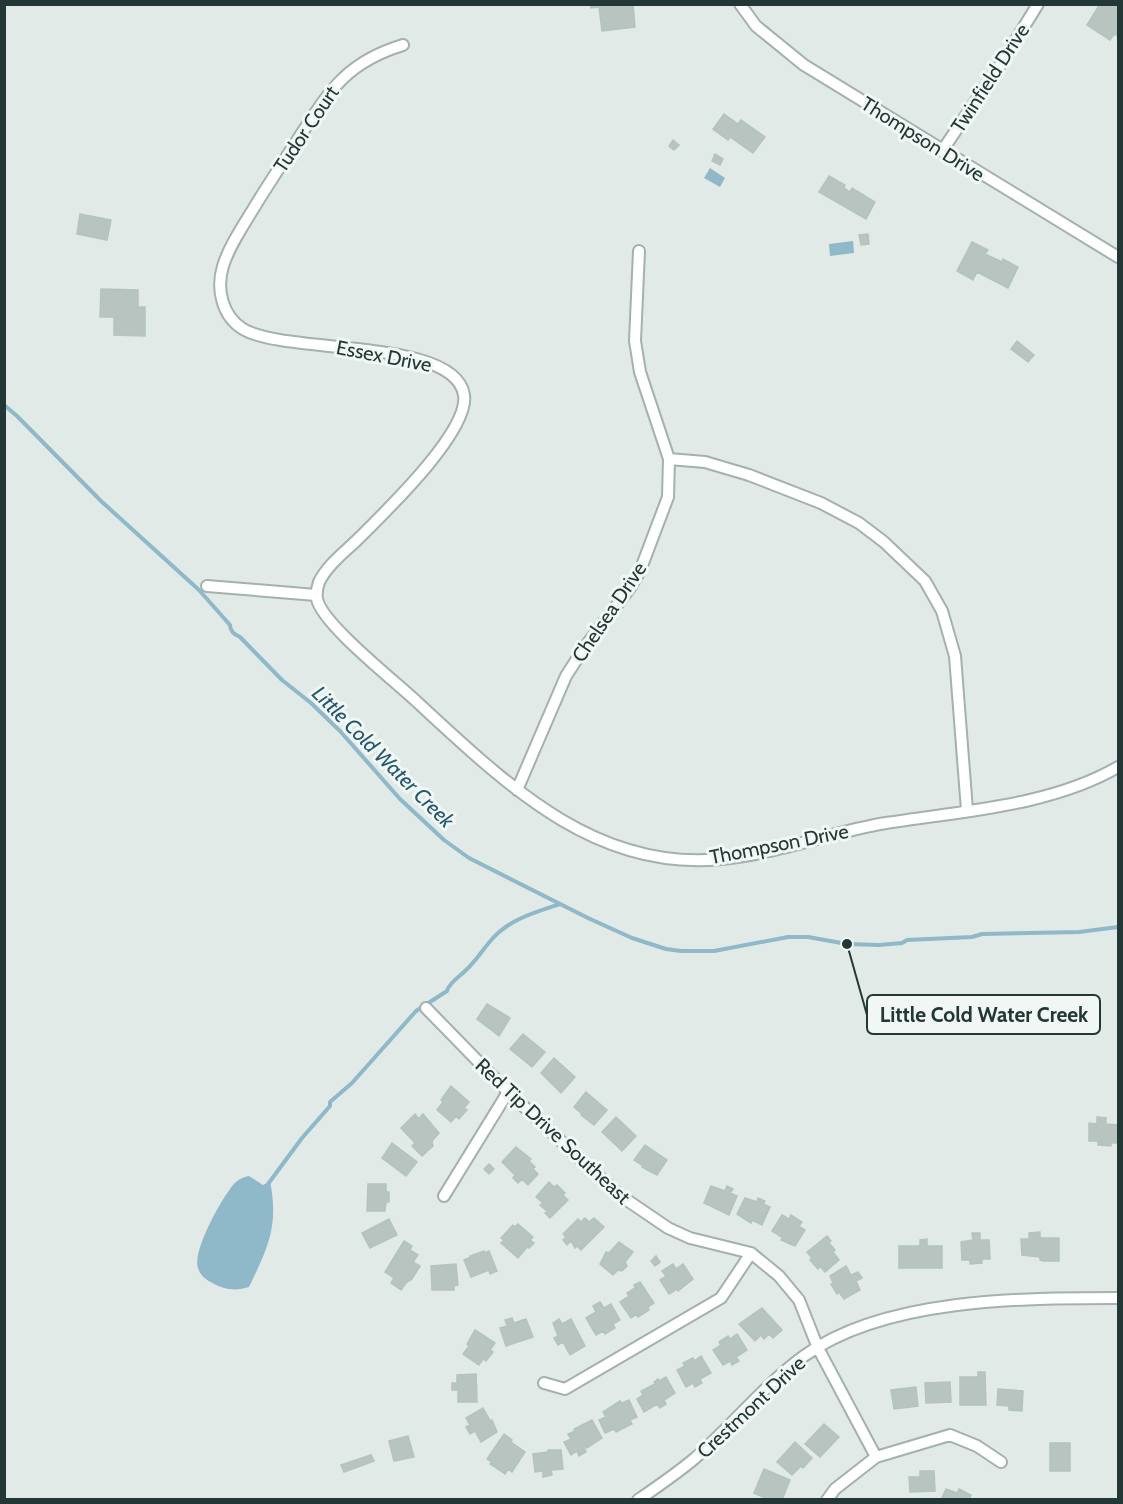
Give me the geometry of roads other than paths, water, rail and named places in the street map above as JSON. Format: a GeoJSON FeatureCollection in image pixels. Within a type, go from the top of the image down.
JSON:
{"type":"FeatureCollection","features":[{"type":"Feature","properties":{"kind":"street","name":"Thompson Drive"},"geometry":{"type":"LineString","coordinates":[[740,4],[756,26],[804,65],[1119,257]]}},
{"type":"Feature","properties":{"kind":"street","name":"Twinfield Drive"},"geometry":{"type":"LineString","coordinates":[[942,151],[1001,64],[1038,4]]}},
{"type":"Feature","properties":{"kind":"street","name":"Tudor Court"},"geometry":{"type":"LineString","coordinates":[[234,241],[294,144],[338,81],[358,64],[386,50],[403,45]]}},
{"type":"Feature","properties":{"kind":"street","name":"Essex Drive"},"geometry":{"type":"LineString","coordinates":[[234,241],[222,268],[220,297],[232,320],[243,329],[266,337],[411,357],[436,364],[454,375],[464,391],[464,407],[448,438],[427,466],[330,567],[318,585],[316,595]]}},
{"type":"Feature","properties":{"kind":"street","name":"Chelsea Drive"},"geometry":{"type":"LineString","coordinates":[[517,790],[566,676],[584,648],[630,588],[648,555],[668,497],[669,459],[637,357],[635,331],[639,251]]}},
{"type":"Feature","properties":{"kind":"street"},"geometry":{"type":"LineString","coordinates":[[669,459],[705,462],[749,475],[821,503],[859,523],[884,542],[925,581],[942,611],[956,656],[967,810]]}},
{"type":"Feature","properties":{"kind":"street"},"geometry":{"type":"LineString","coordinates":[[207,586],[316,595]]}},
{"type":"Feature","properties":{"kind":"street","name":"Thompson Drive"},"geometry":{"type":"LineString","coordinates":[[316,595],[319,605],[340,631],[517,790],[544,810],[594,838],[635,853],[675,860],[722,859],[864,827],[1056,793],[1119,767]]}},
{"type":"Feature","properties":{"kind":"street","name":"Red Tip Drive Southeast"},"geometry":{"type":"LineString","coordinates":[[426,1008],[508,1092],[618,1194],[644,1213],[690,1238],[751,1253],[779,1276],[799,1300],[818,1348],[876,1457]]}},
{"type":"Feature","properties":{"kind":"street"},"geometry":{"type":"LineString","coordinates":[[444,1196],[508,1092]]}},
{"type":"Feature","properties":{"kind":"street"},"geometry":{"type":"LineString","coordinates":[[544,1383],[565,1389],[721,1298],[751,1253]]}},
{"type":"Feature","properties":{"kind":"street","name":"Crestmont Drive"},"geometry":{"type":"LineString","coordinates":[[638,1500],[694,1459],[764,1389],[805,1356],[856,1328],[902,1314],[996,1302],[1119,1298]]}},
{"type":"Feature","properties":{"kind":"street"},"geometry":{"type":"LineString","coordinates":[[827,1500],[835,1489],[876,1457],[950,1435],[977,1446],[1001,1462]]}},
{"type":"Feature","properties":{"kind":"water"},"geometry":{"type":"Polygon","coordinates":[[[710,168],[725,178],[720,187],[704,178],[710,168]]]}},
{"type":"Feature","properties":{"kind":"water"},"geometry":{"type":"Polygon","coordinates":[[[853,241],[854,253],[830,256],[829,244],[853,241]]]}},
{"type":"Feature","properties":{"kind":"water"},"geometry":{"type":"Polygon","coordinates":[[[249,1176],[263,1185],[270,1181],[273,1211],[270,1236],[249,1287],[226,1289],[204,1278],[200,1273],[197,1260],[199,1250],[209,1225],[228,1192],[236,1182],[249,1176]]]}},
{"type":"Feature","properties":{"kind":"waterway","name":"Little Cold Water Creek"},"geometry":{"type":"LineString","coordinates":[[4,405],[101,501],[199,590],[230,625],[233,632],[282,680],[311,703],[340,731],[400,799],[444,840],[469,858],[588,918],[632,938],[666,949],[681,951],[714,951],[788,937],[808,937],[847,944],[879,945],[902,943],[907,940],[972,937],[982,934],[1079,932],[1118,927]]}},
{"type":"Feature","properties":{"kind":"waterway"},"geometry":{"type":"LineString","coordinates":[[268,1184],[302,1138],[330,1106],[330,1102],[352,1083],[416,1011],[447,991],[500,931],[524,917],[560,904]]}},
{"type":"Feature","properties":{"kind":"place","name":"Little Cold Water Creek"},"geometry":{"type":"Point","coordinates":[847,944]}}]}
